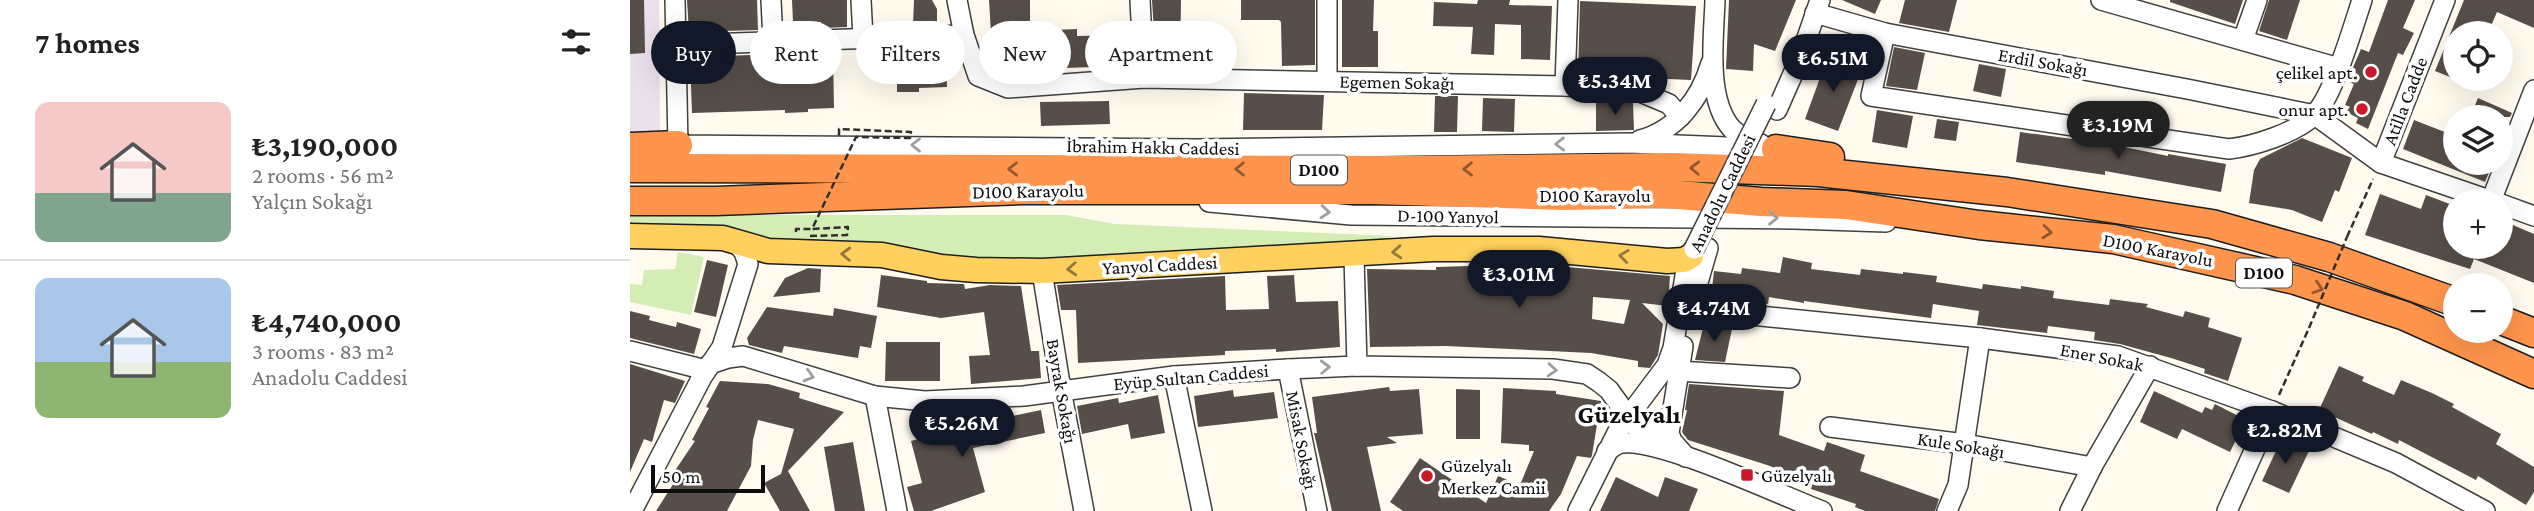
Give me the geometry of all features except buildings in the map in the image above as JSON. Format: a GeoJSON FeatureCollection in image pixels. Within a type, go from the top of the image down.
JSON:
{"type":"FeatureCollection","features":[{"type":"Feature","properties":{"kind":"highway"},"geometry":{"type":"LineString","coordinates":[[630,147],[678,145]]}},
{"type":"Feature","properties":{"kind":"highway"},"geometry":{"type":"LineString","coordinates":[[1776,149],[1887,166],[2007,192]]}},
{"type":"Feature","properties":{"kind":"highway","name":"D100 Karayolu"},"geometry":{"type":"LineString","coordinates":[[630,168],[1412,170],[1674,167],[1818,172],[2007,192],[2212,224],[2329,257],[2443,298]]}},
{"type":"Feature","properties":{"kind":"highway","name":"D100 Karayolu"},"geometry":{"type":"LineString","coordinates":[[630,201],[716,201],[1023,190],[1372,190],[1564,196],[1667,194],[1761,202],[1846,205],[1979,225],[2113,239],[2295,280],[2405,316],[2534,374]]}},
{"type":"Feature","properties":{"kind":"highway"},"geometry":{"type":"LineString","coordinates":[[2513,325],[2534,333]]}},
{"type":"Feature","properties":{"kind":"main road","name":"Yanyol Caddesi"},"geometry":{"type":"LineString","coordinates":[[630,236],[723,238],[784,253],[882,255],[957,269],[1042,271],[1353,256],[1433,249],[1539,249],[1667,261],[1684,260],[1698,251]]}},
{"type":"Feature","properties":{"kind":"street"},"geometry":{"type":"LineString","coordinates":[[675,0],[675,21]]}},
{"type":"Feature","properties":{"kind":"street"},"geometry":{"type":"LineString","coordinates":[[771,0],[772,21]]}},
{"type":"Feature","properties":{"kind":"street"},"geometry":{"type":"LineString","coordinates":[[862,0],[863,21]]}},
{"type":"Feature","properties":{"kind":"street","name":"Egemen Sokağı"},"geometry":{"type":"LineString","coordinates":[[957,0],[961,21]]}},
{"type":"Feature","properties":{"kind":"street"},"geometry":{"type":"LineString","coordinates":[[1140,0],[1141,21]]}},
{"type":"Feature","properties":{"kind":"street"},"geometry":{"type":"LineString","coordinates":[[1326,0],[1327,80]]}},
{"type":"Feature","properties":{"kind":"street"},"geometry":{"type":"LineString","coordinates":[[1565,86],[1568,0]]}},
{"type":"Feature","properties":{"kind":"street"},"geometry":{"type":"LineString","coordinates":[[1715,0],[1716,93],[1724,117],[1741,136],[1776,149]]}},
{"type":"Feature","properties":{"kind":"street"},"geometry":{"type":"LineString","coordinates":[[2101,0],[2152,7],[2243,40],[2339,68]]}},
{"type":"Feature","properties":{"kind":"street"},"geometry":{"type":"LineString","coordinates":[[2243,40],[2257,0]]}},
{"type":"Feature","properties":{"kind":"street"},"geometry":{"type":"LineString","coordinates":[[1885,33],[1871,96],[2229,149],[2266,141],[2315,115],[2339,68],[2362,0]]}},
{"type":"Feature","properties":{"kind":"street","name":"Atilla Cadde"},"geometry":{"type":"LineString","coordinates":[[2381,163],[2445,0]]}},
{"type":"Feature","properties":{"kind":"street","name":"Erdil Sokağı"},"geometry":{"type":"LineString","coordinates":[[1817,7],[1885,33],[2315,115]]}},
{"type":"Feature","properties":{"kind":"street","name":"Anadolu Caddesi"},"geometry":{"type":"LineString","coordinates":[[1577,511],[1607,451],[1657,380],[1670,356],[1686,270],[1771,107],[1800,58],[1817,7]]}},
{"type":"Feature","properties":{"kind":"street","name":"Egemen Sokağı"},"geometry":{"type":"LineString","coordinates":[[965,38],[978,76],[1008,88],[1085,82]]}},
{"type":"Feature","properties":{"kind":"street"},"geometry":{"type":"LineString","coordinates":[[1629,143],[1660,132],[1681,117],[1700,92],[1714,52]]}},
{"type":"Feature","properties":{"kind":"street","name":"Egemen Sokağı"},"geometry":{"type":"LineString","coordinates":[[1237,79],[1565,86],[1638,91],[1669,104],[1681,117]]}},
{"type":"Feature","properties":{"kind":"street"},"geometry":{"type":"LineString","coordinates":[[677,84],[678,145]]}},
{"type":"Feature","properties":{"kind":"street"},"geometry":{"type":"LineString","coordinates":[[2496,189],[2534,90]]}},
{"type":"Feature","properties":{"kind":"street"},"geometry":{"type":"LineString","coordinates":[[2315,115],[2381,163],[2456,189]]}},
{"type":"Feature","properties":{"kind":"street","name":"İbrahim Hakkı Caddesi"},"geometry":{"type":"LineString","coordinates":[[678,145],[1210,149],[1629,143],[1776,149]]}},
{"type":"Feature","properties":{"kind":"street"},"geometry":{"type":"LineString","coordinates":[[2513,208],[2534,216]]}},
{"type":"Feature","properties":{"kind":"street"},"geometry":{"type":"LineString","coordinates":[[632,511],[708,367],[722,347],[747,272],[748,258],[734,240]]}},
{"type":"Feature","properties":{"kind":"street","name":"Anadolu Caddesi"},"geometry":{"type":"LineString","coordinates":[[1686,457],[1672,441],[1671,414],[1698,251]]}},
{"type":"Feature","properties":{"kind":"street"},"geometry":{"type":"LineString","coordinates":[[747,272],[759,260],[784,253]]}},
{"type":"Feature","properties":{"kind":"street"},"geometry":{"type":"LineString","coordinates":[[1353,256],[1357,366]]}},
{"type":"Feature","properties":{"kind":"street","name":"Bayrak Sokağı"},"geometry":{"type":"LineString","coordinates":[[1042,271],[1084,511]]}},
{"type":"Feature","properties":{"kind":"street","name":"Ener Sokak"},"geometry":{"type":"LineString","coordinates":[[1690,309],[1980,338],[2118,356],[2272,411],[2396,463],[2485,511]]}},
{"type":"Feature","properties":{"kind":"street"},"geometry":{"type":"LineString","coordinates":[[630,351],[708,367],[728,358],[743,356],[732,339],[730,324]]}},
{"type":"Feature","properties":{"kind":"street"},"geometry":{"type":"LineString","coordinates":[[1947,511],[1958,485],[1980,338]]}},
{"type":"Feature","properties":{"kind":"street","name":"Eyüp Sultan Caddesi"},"geometry":{"type":"LineString","coordinates":[[743,356],[875,396],[909,401],[1024,396],[1174,376],[1357,366],[1576,372],[1587,374],[1609,390],[1632,416]]}},
{"type":"Feature","properties":{"kind":"street"},"geometry":{"type":"LineString","coordinates":[[2070,511],[2150,366]]}},
{"type":"Feature","properties":{"kind":"street","name":"Misak Sokağı"},"geometry":{"type":"LineString","coordinates":[[1288,369],[1317,511]]}},
{"type":"Feature","properties":{"kind":"street"},"geometry":{"type":"LineString","coordinates":[[1678,371],[1790,378]]}},
{"type":"Feature","properties":{"kind":"street"},"geometry":{"type":"LineString","coordinates":[[1174,376],[1202,511]]}},
{"type":"Feature","properties":{"kind":"street"},"geometry":{"type":"LineString","coordinates":[[875,396],[897,511]]}},
{"type":"Feature","properties":{"kind":"street"},"geometry":{"type":"LineString","coordinates":[[2227,511],[2272,411]]}},
{"type":"Feature","properties":{"kind":"street"},"geometry":{"type":"LineString","coordinates":[[1632,416],[1644,431],[1654,432],[1664,426],[1671,414]]}},
{"type":"Feature","properties":{"kind":"street","name":"Kule Sokağı"},"geometry":{"type":"LineString","coordinates":[[1830,427],[1965,444],[2092,467]]}},
{"type":"Feature","properties":{"kind":"street"},"geometry":{"type":"LineString","coordinates":[[1607,451],[1622,443],[1686,457],[1822,511]]}},
{"type":"Feature","properties":{"kind":"path"},"geometry":{"type":"LineString","coordinates":[[810,236],[847,235],[848,227],[812,229],[856,137],[910,138],[911,132],[839,129],[839,137]]}},
{"type":"Feature","properties":{"kind":"path"},"geometry":{"type":"LineString","coordinates":[[2272,411],[2381,163]]}},
{"type":"Feature","properties":{"kind":"shaded area"},"geometry":{"type":"Polygon","coordinates":[[[630,0],[659,0],[659,21],[651,21],[651,84],[660,84],[660,138],[630,138],[630,0]]]}},
{"type":"Feature","properties":{"kind":"green space"},"geometry":{"type":"Polygon","coordinates":[[[630,215],[1066,215],[1115,224],[1394,236],[1354,248],[1035,261],[942,261],[630,226],[630,215]]]}},
{"type":"Feature","properties":{"kind":"green space"},"geometry":{"type":"Polygon","coordinates":[[[678,252],[704,257],[691,315],[630,302],[630,284],[642,285],[644,270],[675,269],[678,252]]]}},
{"type":"Feature","properties":{"kind":"place","name":"çelikel apt."},"geometry":{"type":"Point","coordinates":[2371,72]}},
{"type":"Feature","properties":{"kind":"place","name":"onur apt."},"geometry":{"type":"Point","coordinates":[2362,109]}},
{"type":"Feature","properties":{"kind":"place","name":"Güzelyalı"},"geometry":{"type":"Point","coordinates":[1747,475]}},
{"type":"Feature","properties":{"kind":"place","name":"Güzelyalı Merkez Camii"},"geometry":{"type":"Point","coordinates":[1427,476]}},
{"type":"Feature","properties":{"kind":"district","name":"Güzelyalı"},"geometry":{"type":"Point","coordinates":[1629,414]}}]}
